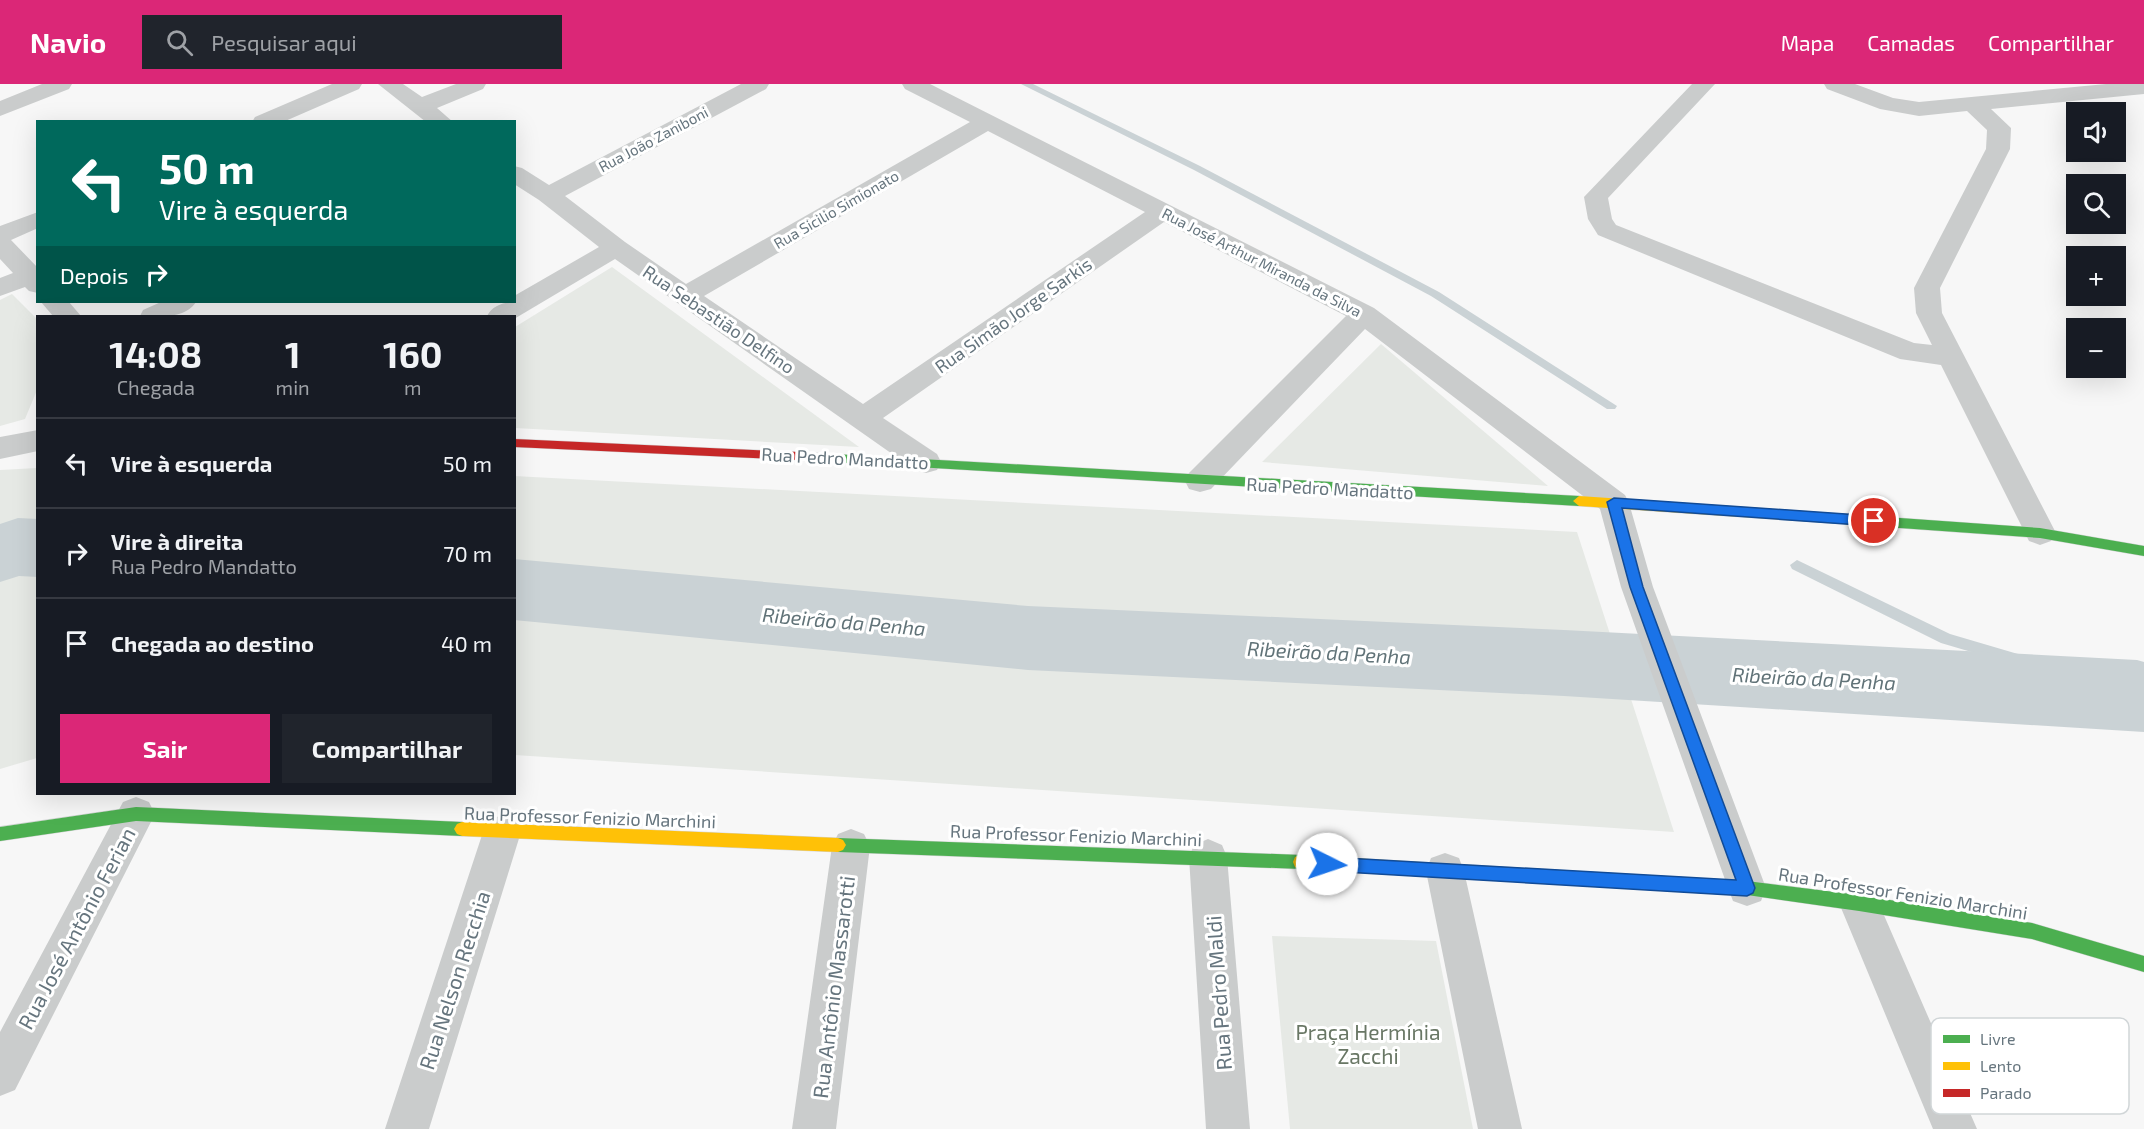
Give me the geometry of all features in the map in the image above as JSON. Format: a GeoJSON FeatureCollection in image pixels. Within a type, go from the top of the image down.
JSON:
{"type":"FeatureCollection","features":[{"type":"Feature","properties":{"kind":"street"},"geometry":{"type":"LineString","coordinates":[[0,109],[61,84]]}},
{"type":"Feature","properties":{"kind":"street"},"geometry":{"type":"LineString","coordinates":[[268,120],[351,84]]}},
{"type":"Feature","properties":{"kind":"street"},"geometry":{"type":"LineString","coordinates":[[389,84],[439,120]]}},
{"type":"Feature","properties":{"kind":"street"},"geometry":{"type":"LineString","coordinates":[[421,106],[475,84]]}},
{"type":"Feature","properties":{"kind":"street","name":"Rua João Zaniboni"},"geometry":{"type":"LineString","coordinates":[[548,195],[758,84]]}},
{"type":"Feature","properties":{"kind":"street","name":"Rua José Arthur Miranda da Silva"},"geometry":{"type":"LineString","coordinates":[[913,84],[1364,314],[1614,502]]}},
{"type":"Feature","properties":{"kind":"street"},"geometry":{"type":"LineString","coordinates":[[1704,84],[1596,197],[1600,219],[1607,230],[1910,352],[1951,357]]}},
{"type":"Feature","properties":{"kind":"street"},"geometry":{"type":"LineString","coordinates":[[1835,84],[1888,104],[1919,109],[2144,87]]}},
{"type":"Feature","properties":{"kind":"street"},"geometry":{"type":"LineString","coordinates":[[1973,105],[1999,128],[1998,148],[1927,288],[1929,313],[2040,533]]}},
{"type":"Feature","properties":{"kind":"street","name":"Rua Sicilio Simionato"},"geometry":{"type":"LineString","coordinates":[[686,295],[986,123]]}},
{"type":"Feature","properties":{"kind":"street","name":"Rua Sebastião Delfino"},"geometry":{"type":"LineString","coordinates":[[516,173],[616,248],[926,462]]}},
{"type":"Feature","properties":{"kind":"street","name":"Rua Simão Jorge Sarkis"},"geometry":{"type":"LineString","coordinates":[[864,418],[1163,211]]}},
{"type":"Feature","properties":{"kind":"street"},"geometry":{"type":"LineString","coordinates":[[0,235],[36,220]]}},
{"type":"Feature","properties":{"kind":"street"},"geometry":{"type":"LineString","coordinates":[[0,243],[33,280],[0,288]]}},
{"type":"Feature","properties":{"kind":"street"},"geometry":{"type":"LineString","coordinates":[[502,315],[616,248]]}},
{"type":"Feature","properties":{"kind":"street"},"geometry":{"type":"LineString","coordinates":[[55,303],[67,315]]}},
{"type":"Feature","properties":{"kind":"street"},"geometry":{"type":"LineString","coordinates":[[155,315],[181,303]]}},
{"type":"Feature","properties":{"kind":"street"},"geometry":{"type":"LineString","coordinates":[[1200,481],[1364,314]]}},
{"type":"Feature","properties":{"kind":"street"},"geometry":{"type":"LineString","coordinates":[[0,448],[36,440]]}},
{"type":"Feature","properties":{"kind":"street","name":"Rua Pedro Mandatto"},"geometry":{"type":"LineString","coordinates":[[516,442],[926,462],[1200,481],[1614,502],[2040,533],[2144,551]]}},
{"type":"Feature","properties":{"kind":"street"},"geometry":{"type":"LineString","coordinates":[[1614,502],[1636,587],[1747,888]]}},
{"type":"Feature","properties":{"kind":"street","name":"Rua Professor Fenizio Marchini"},"geometry":{"type":"LineString","coordinates":[[0,834],[136,814],[851,846],[1208,857],[1747,888],[1859,903],[2032,931],[2144,964]]}},
{"type":"Feature","properties":{"kind":"street","name":"Rua José Antônio Ferian"},"geometry":{"type":"LineString","coordinates":[[0,1075],[136,814]]}},
{"type":"Feature","properties":{"kind":"street","name":"Rua Nelson Recchia"},"geometry":{"type":"LineString","coordinates":[[407,1129],[502,832]]}},
{"type":"Feature","properties":{"kind":"street","name":"Rua Antônio Massarotti"},"geometry":{"type":"LineString","coordinates":[[814,1129],[851,846]]}},
{"type":"Feature","properties":{"kind":"street","name":"Rua Pedro Maldi"},"geometry":{"type":"LineString","coordinates":[[1208,857],[1228,1129]]}},
{"type":"Feature","properties":{"kind":"street"},"geometry":{"type":"LineString","coordinates":[[1445,871],[1500,1129]]}},
{"type":"Feature","properties":{"kind":"street"},"geometry":{"type":"LineString","coordinates":[[1859,903],[1931,1072]]}},
{"type":"Feature","properties":{"kind":"street"},"geometry":{"type":"LineString","coordinates":[[1949,1114],[1955,1129]]}},
{"type":"Feature","properties":{"kind":"green space"},"geometry":{"type":"Polygon","coordinates":[[[612,267],[859,447],[516,428],[516,326],[612,267]]]}},
{"type":"Feature","properties":{"kind":"green space"},"geometry":{"type":"Polygon","coordinates":[[[12,294],[36,318],[36,392],[25,419],[0,426],[0,300],[12,294]]]}},
{"type":"Feature","properties":{"kind":"green space"},"geometry":{"type":"Polygon","coordinates":[[[1381,344],[1548,486],[1262,462],[1381,344]]]}},
{"type":"Feature","properties":{"kind":"green space"},"geometry":{"type":"Polygon","coordinates":[[[36,468],[36,758],[0,769],[0,470],[36,468]]]}},
{"type":"Feature","properties":{"kind":"green space"},"geometry":{"type":"Polygon","coordinates":[[[516,476],[1577,532],[1674,832],[516,755],[516,476]]]}},
{"type":"Feature","properties":{"kind":"green space","name":"Praça Hermínia Zacchi"},"geometry":{"type":"Polygon","coordinates":[[[1272,936],[1436,941],[1473,1129],[1290,1129],[1272,936]]]}},
{"type":"Feature","properties":{"kind":"waterway"},"geometry":{"type":"LineString","coordinates":[[1026,84],[1197,168],[1435,294],[1611,406]]}},
{"type":"Feature","properties":{"kind":"waterway","name":"Ribeirão da Penha"},"geometry":{"type":"LineString","coordinates":[[0,553],[18,547],[36,548]]}},
{"type":"Feature","properties":{"kind":"waterway"},"geometry":{"type":"LineString","coordinates":[[1797,565],[1946,639],[2137,695]]}},
{"type":"Feature","properties":{"kind":"waterway","name":"Ribeirão da Penha"},"geometry":{"type":"LineString","coordinates":[[516,589],[1028,638],[1564,663],[2144,697]]}},
{"type":"Feature","properties":{"kind":"traffic: fast"},"geometry":{"type":"LineString","coordinates":[[798,456],[1579,501]]}},
{"type":"Feature","properties":{"kind":"traffic: fast"},"geometry":{"type":"LineString","coordinates":[[1801,516],[2040,533],[2144,551]]}},
{"type":"Feature","properties":{"kind":"traffic: fast"},"geometry":{"type":"LineString","coordinates":[[0,834],[136,814],[462,829]]}},
{"type":"Feature","properties":{"kind":"traffic: fast"},"geometry":{"type":"LineString","coordinates":[[838,845],[1301,862]]}},
{"type":"Feature","properties":{"kind":"traffic: fast"},"geometry":{"type":"LineString","coordinates":[[1488,873],[1747,888],[1859,903],[2032,931],[2144,964]]}},
{"type":"Feature","properties":{"kind":"traffic: slow"},"geometry":{"type":"LineString","coordinates":[[1579,501],[1801,516]]}},
{"type":"Feature","properties":{"kind":"traffic: slow"},"geometry":{"type":"LineString","coordinates":[[462,829],[838,845]]}},
{"type":"Feature","properties":{"kind":"traffic: slow"},"geometry":{"type":"LineString","coordinates":[[1301,862],[1488,873]]}},
{"type":"Feature","properties":{"kind":"traffic: jam"},"geometry":{"type":"LineString","coordinates":[[516,443],[798,456]]}},
{"type":"Feature","properties":{"kind":"route"},"geometry":{"type":"LineString","coordinates":[[1327,864],[1747,888],[1636,587],[1614,502],[1874,521]]}}]}
